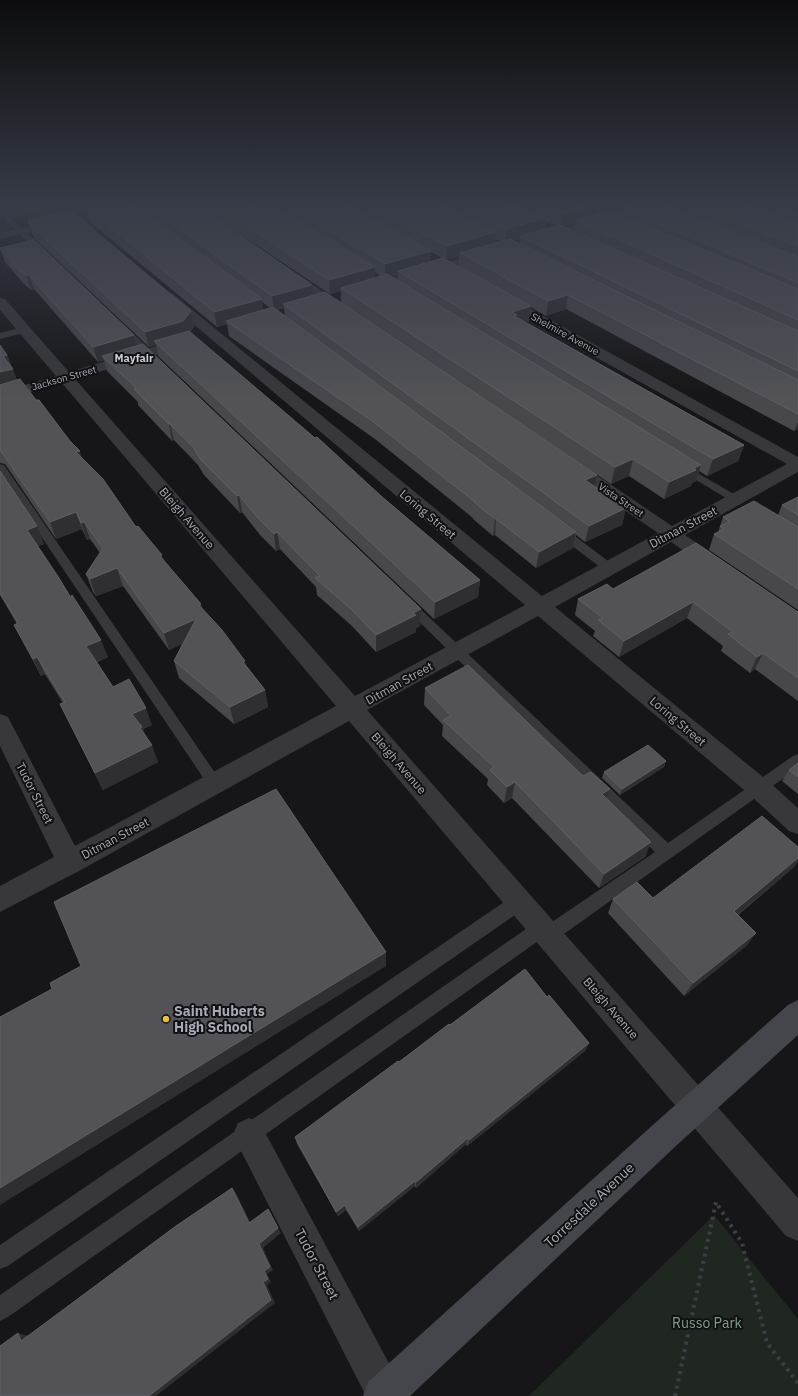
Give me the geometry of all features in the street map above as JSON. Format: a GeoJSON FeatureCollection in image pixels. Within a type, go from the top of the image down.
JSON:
{"type":"FeatureCollection","features":[{"type":"Feature","properties":{"kind":"street"},"geometry":{"type":"LineString","coordinates":[[281,269],[353,319]]}},
{"type":"Feature","properties":{"kind":"street"},"geometry":{"type":"LineString","coordinates":[[356,292],[435,269]]}},
{"type":"Feature","properties":{"kind":"street"},"geometry":{"type":"LineString","coordinates":[[450,269],[458,274]]}},
{"type":"Feature","properties":{"kind":"street","name":"Loring Street"},"geometry":{"type":"LineString","coordinates":[[160,289],[759,788],[798,823]]}},
{"type":"Feature","properties":{"kind":"street","name":"Shelmire Avenue"},"geometry":{"type":"LineString","coordinates":[[493,294],[798,464]]}},
{"type":"Feature","properties":{"kind":"street"},"geometry":{"type":"LineString","coordinates":[[312,305],[342,297]]}},
{"type":"Feature","properties":{"kind":"street","name":"Bleigh Avenue"},"geometry":{"type":"LineString","coordinates":[[0,302],[798,1224]]}},
{"type":"Feature","properties":{"kind":"street","name":"Jackson Street"},"geometry":{"type":"LineString","coordinates":[[0,397],[228,330]]}},
{"type":"Feature","properties":{"kind":"street","name":"Vista Street"},"geometry":{"type":"LineString","coordinates":[[558,457],[728,573]]}},
{"type":"Feature","properties":{"kind":"street","name":"Ditman Street"},"geometry":{"type":"LineString","coordinates":[[0,900],[352,709],[670,533],[736,503],[798,464]]}},
{"type":"Feature","properties":{"kind":"street","name":"Tudor Street"},"geometry":{"type":"LineString","coordinates":[[0,723],[70,863]]}},
{"type":"Feature","properties":{"kind":"street","name":"Torresdale Avenue"},"geometry":{"type":"LineString","coordinates":[[383,1395],[798,1015]]}},
{"type":"Feature","properties":{"kind":"street","name":"Tudor Street"},"geometry":{"type":"LineString","coordinates":[[249,1134],[383,1395]]}},
{"type":"Feature","properties":{"kind":"lane"},"geometry":{"type":"LineString","coordinates":[[372,275],[398,292]]}},
{"type":"Feature","properties":{"kind":"lane"},"geometry":{"type":"LineString","coordinates":[[115,321],[160,364]]}},
{"type":"Feature","properties":{"kind":"lane"},"geometry":{"type":"LineString","coordinates":[[0,336],[24,330]]}},
{"type":"Feature","properties":{"kind":"lane"},"geometry":{"type":"LineString","coordinates":[[674,462],[736,503]]}},
{"type":"Feature","properties":{"kind":"lane"},"geometry":{"type":"LineString","coordinates":[[0,467],[215,784]]}},
{"type":"Feature","properties":{"kind":"lane"},"geometry":{"type":"LineString","coordinates":[[551,525],[608,567]]}},
{"type":"Feature","properties":{"kind":"lane"},"geometry":{"type":"LineString","coordinates":[[399,596],[667,853]]}},
{"type":"Feature","properties":{"kind":"lane"},"geometry":{"type":"LineString","coordinates":[[0,1309],[249,1134],[545,932],[667,853],[798,760]]}},
{"type":"Feature","properties":{"kind":"lane"},"geometry":{"type":"LineString","coordinates":[[0,1258],[519,902]]}},
{"type":"Feature","properties":{"kind":"path"},"geometry":{"type":"LineString","coordinates":[[675,1396],[716,1202],[742,1243],[767,1343],[798,1383]]}},
{"type":"Feature","properties":{"kind":"green space","name":"Russo Park"},"geometry":{"type":"Polygon","coordinates":[[[714,1215],[798,1319],[798,1396],[529,1396],[714,1215]]]}},
{"type":"Feature","properties":{"kind":"building"},"geometry":{"type":"Polygon","coordinates":[[[65,269],[134,335],[93,347],[29,275],[26,275],[19,270],[65,269]]]}},
{"type":"Feature","properties":{"kind":"building"},"geometry":{"type":"Polygon","coordinates":[[[77,269],[141,269],[191,311],[183,321],[145,332],[77,269]]]}},
{"type":"Feature","properties":{"kind":"building"},"geometry":{"type":"Polygon","coordinates":[[[162,269],[221,269],[262,299],[214,312],[162,269]]]}},
{"type":"Feature","properties":{"kind":"building"},"geometry":{"type":"Polygon","coordinates":[[[235,269],[289,269],[312,285],[272,296],[235,269]]]}},
{"type":"Feature","properties":{"kind":"building"},"geometry":{"type":"Polygon","coordinates":[[[312,269],[367,269],[329,280],[312,269]]]}},
{"type":"Feature","properties":{"kind":"building"},"geometry":{"type":"Polygon","coordinates":[[[404,269],[463,269],[531,306],[512,312],[517,315],[514,316],[744,445],[713,459],[398,271],[404,269]]]}},
{"type":"Feature","properties":{"kind":"building"},"geometry":{"type":"Polygon","coordinates":[[[490,269],[572,269],[798,380],[798,414],[568,295],[548,301],[490,269]]]}},
{"type":"Feature","properties":{"kind":"building"},"geometry":{"type":"Polygon","coordinates":[[[588,269],[659,269],[798,331],[798,371],[588,269]]]}},
{"type":"Feature","properties":{"kind":"building"},"geometry":{"type":"Polygon","coordinates":[[[685,269],[751,269],[798,289],[798,320],[685,269]]]}},
{"type":"Feature","properties":{"kind":"building"},"geometry":{"type":"Polygon","coordinates":[[[765,269],[798,269],[798,283],[765,269]]]}},
{"type":"Feature","properties":{"kind":"building"},"geometry":{"type":"Polygon","coordinates":[[[387,274],[701,465],[694,468],[696,470],[669,482],[633,459],[615,467],[341,288],[387,274]]]}},
{"type":"Feature","properties":{"kind":"building"},"geometry":{"type":"Polygon","coordinates":[[[325,292],[597,475],[585,480],[626,508],[589,526],[283,304],[325,292]]]}},
{"type":"Feature","properties":{"kind":"building"},"geometry":{"type":"Polygon","coordinates":[[[273,307],[576,532],[539,552],[495,519],[375,423],[226,321],[273,307]]]}},
{"type":"Feature","properties":{"kind":"building"},"geometry":{"type":"Polygon","coordinates":[[[189,331],[315,438],[317,437],[381,496],[480,580],[435,602],[154,341],[189,331]]]}},
{"type":"Feature","properties":{"kind":"building"},"geometry":{"type":"Polygon","coordinates":[[[143,344],[421,609],[413,613],[416,615],[376,635],[351,609],[315,578],[320,576],[277,532],[274,534],[258,518],[239,495],[237,496],[200,459],[194,448],[134,389],[136,388],[102,356],[143,344]]]}},
{"type":"Feature","properties":{"kind":"building"},"geometry":{"type":"Polygon","coordinates":[[[0,345],[7,355],[3,356],[13,369],[0,372],[0,345]]]}},
{"type":"Feature","properties":{"kind":"building"},"geometry":{"type":"Polygon","coordinates":[[[20,379],[36,400],[39,400],[70,441],[80,451],[76,452],[103,479],[136,527],[138,526],[162,555],[160,556],[201,604],[199,605],[222,630],[245,661],[243,662],[265,690],[230,707],[174,661],[196,619],[164,633],[117,568],[90,579],[86,574],[103,548],[84,522],[81,523],[76,512],[50,522],[0,450],[0,385],[20,379]]]}},
{"type":"Feature","properties":{"kind":"building"},"geometry":{"type":"Polygon","coordinates":[[[0,471],[37,526],[27,530],[71,598],[72,595],[101,640],[86,646],[113,687],[129,679],[146,708],[132,714],[142,727],[140,728],[152,745],[95,773],[60,704],[65,702],[37,657],[33,659],[14,625],[18,623],[0,593],[0,471]]]}},
{"type":"Feature","properties":{"kind":"building"},"geometry":{"type":"Polygon","coordinates":[[[798,497],[798,515],[782,505],[798,497]]]}},
{"type":"Feature","properties":{"kind":"building"},"geometry":{"type":"Polygon","coordinates":[[[754,501],[798,527],[798,589],[714,534],[724,529],[720,526],[730,522],[723,517],[754,501]]]}},
{"type":"Feature","properties":{"kind":"building"},"geometry":{"type":"Polygon","coordinates":[[[696,543],[798,612],[798,678],[763,653],[757,657],[728,634],[733,632],[693,602],[624,641],[598,620],[603,618],[578,599],[607,584],[613,589],[696,543]]]}},
{"type":"Feature","properties":{"kind":"building"},"geometry":{"type":"Polygon","coordinates":[[[468,665],[583,776],[591,772],[610,789],[602,794],[651,842],[604,874],[515,782],[507,787],[490,770],[494,767],[443,720],[451,716],[425,688],[468,665]]]}},
{"type":"Feature","properties":{"kind":"building"},"geometry":{"type":"Polygon","coordinates":[[[648,745],[666,761],[622,789],[604,772],[648,745]]]}},
{"type":"Feature","properties":{"kind":"building"},"geometry":{"type":"Polygon","coordinates":[[[798,763],[798,777],[789,770],[798,763]]]}},
{"type":"Feature","properties":{"kind":"building","name":"Saint Huberts High School"},"geometry":{"type":"Polygon","coordinates":[[[276,789],[386,952],[0,1188],[0,1017],[52,989],[50,983],[81,966],[54,902],[276,789]]]}},
{"type":"Feature","properties":{"kind":"building"},"geometry":{"type":"Polygon","coordinates":[[[762,816],[798,847],[798,858],[734,911],[756,933],[693,983],[613,899],[637,882],[653,898],[762,816]]]}},
{"type":"Feature","properties":{"kind":"building"},"geometry":{"type":"Polygon","coordinates":[[[525,969],[547,997],[549,995],[589,1043],[358,1227],[345,1205],[336,1212],[295,1137],[525,969]]]}},
{"type":"Feature","properties":{"kind":"building"},"geometry":{"type":"Polygon","coordinates":[[[232,1188],[249,1223],[268,1209],[278,1228],[259,1244],[270,1267],[264,1271],[268,1279],[263,1282],[271,1300],[149,1396],[0,1396],[0,1346],[18,1333],[21,1341],[176,1226],[232,1188]]]}},
{"type":"Feature","properties":{"kind":"place","name":"Saint Huberts High School"},"geometry":{"type":"Point","coordinates":[166,1019]}},
{"type":"Feature","properties":{"kind":"district","name":"Mayfair"},"geometry":{"type":"Point","coordinates":[134,358]}}]}
